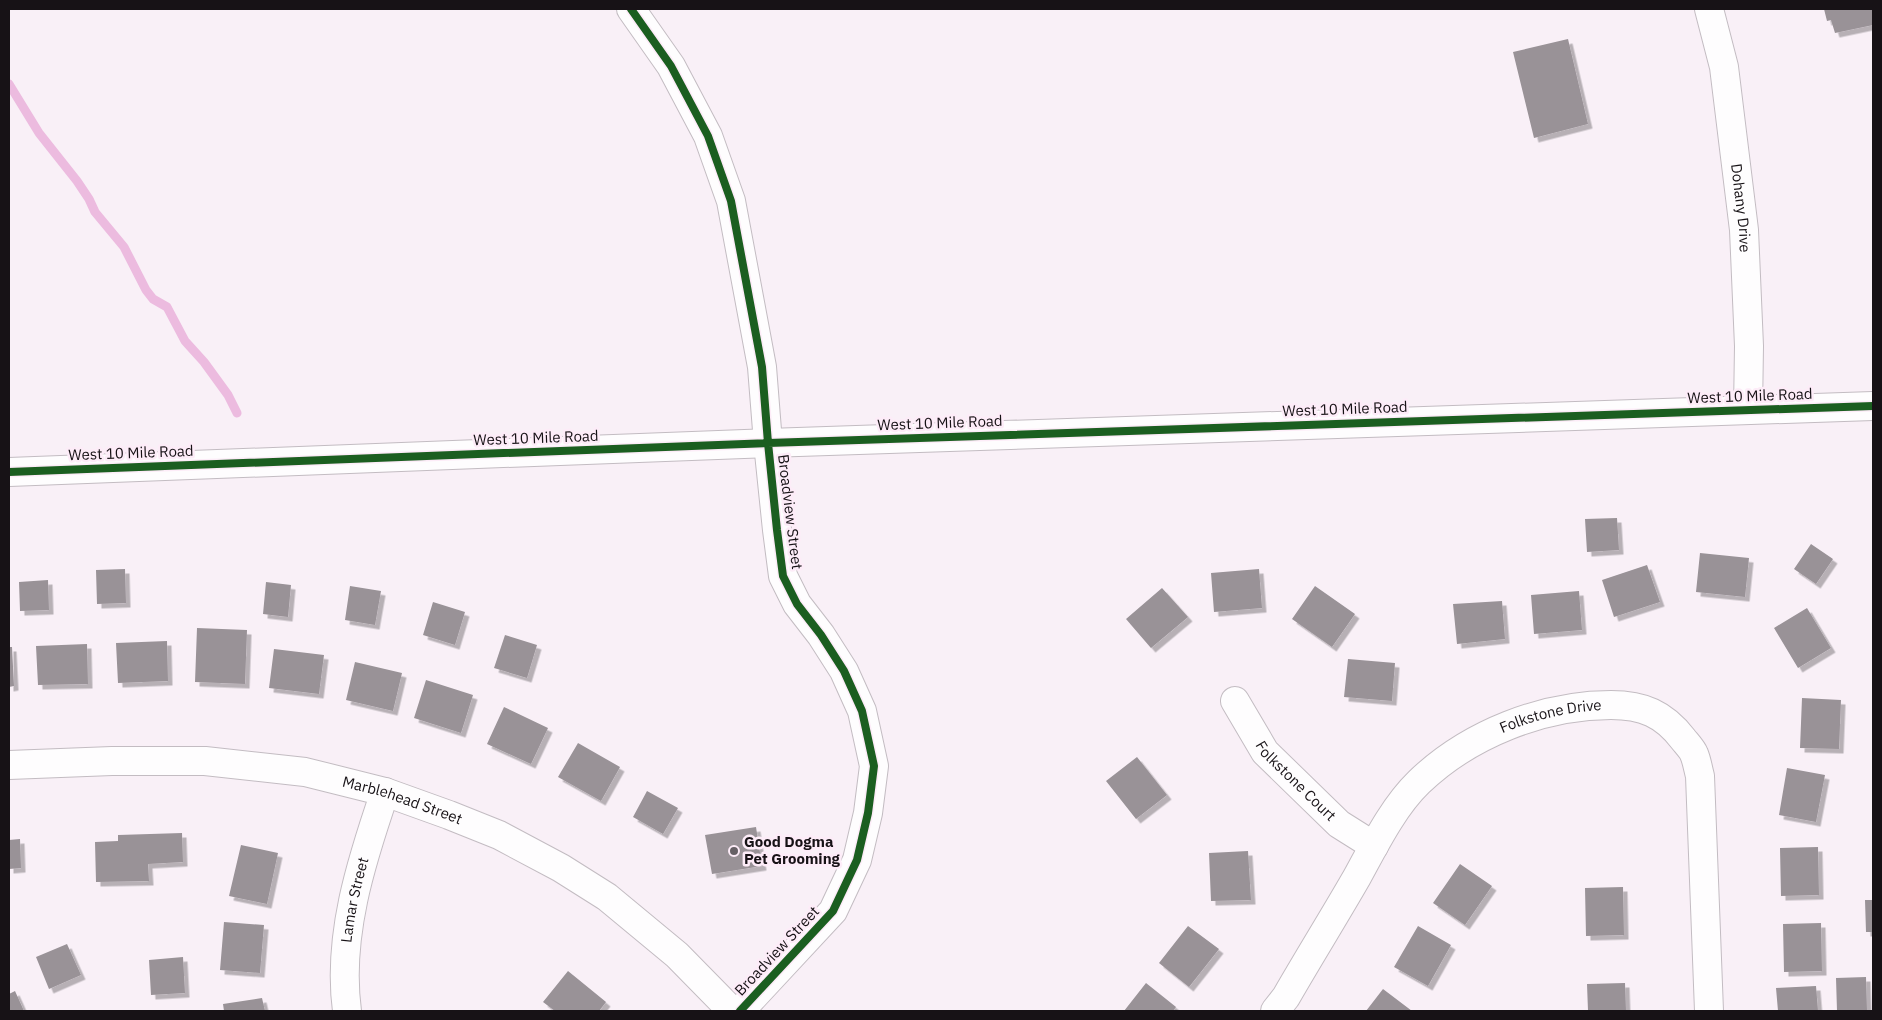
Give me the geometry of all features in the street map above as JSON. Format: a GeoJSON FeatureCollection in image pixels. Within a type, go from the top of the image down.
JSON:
{"type":"FeatureCollection","features":[{"type":"Feature","properties":{"kind":"street","name":"Broadview Street"},"geometry":{"type":"LineString","coordinates":[[632,9],[671,66],[708,136],[731,201],[762,367],[768,443],[783,576],[797,604],[821,634],[844,671],[862,711],[874,766],[868,813],[857,860],[833,911],[740,1011]]}},
{"type":"Feature","properties":{"kind":"street","name":"Dohany Drive"},"geometry":{"type":"LineString","coordinates":[[1709,9],[1724,67],[1744,230],[1749,346],[1748,410]]}},
{"type":"Feature","properties":{"kind":"street","name":"West 10 Mile Road"},"geometry":{"type":"LineString","coordinates":[[9,472],[768,443],[1873,406]]}},
{"type":"Feature","properties":{"kind":"street","name":"Folkstone Court"},"geometry":{"type":"LineString","coordinates":[[1235,702],[1265,752],[1339,824],[1374,846]]}},
{"type":"Feature","properties":{"kind":"street","name":"Folkstone Drive"},"geometry":{"type":"LineString","coordinates":[[1275,1011],[1291,988],[1374,846],[1418,782],[1463,748],[1493,732],[1521,721],[1586,705],[1624,705],[1654,712],[1673,726],[1694,753],[1700,776],[1709,1011]]}},
{"type":"Feature","properties":{"kind":"street","name":"Marblehead Street"},"geometry":{"type":"LineString","coordinates":[[9,765],[112,761],[205,761],[305,772],[385,792],[499,835],[561,868],[607,897],[677,955],[732,1011]]}},
{"type":"Feature","properties":{"kind":"street","name":"Lamar Street"},"geometry":{"type":"LineString","coordinates":[[347,1011],[344,990],[346,946],[354,896],[373,827],[385,792]]}},
{"type":"Feature","properties":{"kind":"building"},"geometry":{"type":"Polygon","coordinates":[[[1824,9],[1873,9],[1873,25],[1835,33],[1831,20],[1827,21],[1824,9]]]}},
{"type":"Feature","properties":{"kind":"building"},"geometry":{"type":"Polygon","coordinates":[[[1568,39],[1588,124],[1534,138],[1513,52],[1568,39]]]}},
{"type":"Feature","properties":{"kind":"building"},"geometry":{"type":"Polygon","coordinates":[[[1617,518],[1619,550],[1587,552],[1585,519],[1617,518]]]}},
{"type":"Feature","properties":{"kind":"building"},"geometry":{"type":"Polygon","coordinates":[[[1811,544],[1833,559],[1816,584],[1794,569],[1811,544]]]}},
{"type":"Feature","properties":{"kind":"building"},"geometry":{"type":"Polygon","coordinates":[[[1700,553],[1749,558],[1745,597],[1696,592],[1700,553]]]}},
{"type":"Feature","properties":{"kind":"building"},"geometry":{"type":"Polygon","coordinates":[[[1647,565],[1660,602],[1614,617],[1602,580],[1647,565]]]}},
{"type":"Feature","properties":{"kind":"building"},"geometry":{"type":"Polygon","coordinates":[[[125,569],[126,603],[97,604],[96,570],[125,569]]]}},
{"type":"Feature","properties":{"kind":"building"},"geometry":{"type":"Polygon","coordinates":[[[1259,569],[1262,608],[1214,612],[1211,573],[1259,569]]]}},
{"type":"Feature","properties":{"kind":"building"},"geometry":{"type":"Polygon","coordinates":[[[48,580],[49,610],[20,611],[19,582],[48,580]]]}},
{"type":"Feature","properties":{"kind":"building"},"geometry":{"type":"Polygon","coordinates":[[[266,582],[291,585],[288,617],[263,614],[266,582]]]}},
{"type":"Feature","properties":{"kind":"building"},"geometry":{"type":"Polygon","coordinates":[[[350,586],[381,591],[375,625],[345,620],[350,586]]]}},
{"type":"Feature","properties":{"kind":"building"},"geometry":{"type":"Polygon","coordinates":[[[1315,586],[1355,614],[1332,647],[1292,619],[1315,586]]]}},
{"type":"Feature","properties":{"kind":"building"},"geometry":{"type":"Polygon","coordinates":[[[1162,588],[1188,617],[1151,648],[1126,619],[1162,588]]]}},
{"type":"Feature","properties":{"kind":"building"},"geometry":{"type":"Polygon","coordinates":[[[1579,591],[1582,630],[1534,634],[1531,595],[1579,591]]]}},
{"type":"Feature","properties":{"kind":"building"},"geometry":{"type":"Polygon","coordinates":[[[1502,601],[1505,639],[1457,644],[1453,604],[1502,601]]]}},
{"type":"Feature","properties":{"kind":"building"},"geometry":{"type":"Polygon","coordinates":[[[433,602],[465,612],[455,645],[423,635],[433,602]]]}},
{"type":"Feature","properties":{"kind":"building"},"geometry":{"type":"Polygon","coordinates":[[[1807,608],[1831,648],[1798,668],[1774,628],[1807,608]]]}},
{"type":"Feature","properties":{"kind":"building"},"geometry":{"type":"Polygon","coordinates":[[[197,628],[247,630],[245,684],[195,682],[197,628]]]}},
{"type":"Feature","properties":{"kind":"building"},"geometry":{"type":"Polygon","coordinates":[[[505,635],[537,645],[527,678],[494,668],[505,635]]]}},
{"type":"Feature","properties":{"kind":"building"},"geometry":{"type":"Polygon","coordinates":[[[167,641],[168,681],[118,683],[116,643],[167,641]]]}},
{"type":"Feature","properties":{"kind":"building"},"geometry":{"type":"Polygon","coordinates":[[[87,644],[88,684],[38,685],[36,646],[87,644]]]}},
{"type":"Feature","properties":{"kind":"building"},"geometry":{"type":"Polygon","coordinates":[[[9,647],[12,647],[14,686],[9,687],[9,647]]]}},
{"type":"Feature","properties":{"kind":"building"},"geometry":{"type":"Polygon","coordinates":[[[274,649],[324,655],[319,694],[269,688],[274,649]]]}},
{"type":"Feature","properties":{"kind":"building"},"geometry":{"type":"Polygon","coordinates":[[[1348,659],[1395,663],[1392,701],[1344,697],[1348,659]]]}},
{"type":"Feature","properties":{"kind":"building"},"geometry":{"type":"Polygon","coordinates":[[[355,662],[402,673],[393,711],[346,700],[355,662]]]}},
{"type":"Feature","properties":{"kind":"building"},"geometry":{"type":"Polygon","coordinates":[[[426,680],[473,695],[461,733],[414,718],[426,680]]]}},
{"type":"Feature","properties":{"kind":"building"},"geometry":{"type":"Polygon","coordinates":[[[1802,698],[1841,700],[1839,749],[1800,748],[1802,698]]]}},
{"type":"Feature","properties":{"kind":"building"},"geometry":{"type":"Polygon","coordinates":[[[504,707],[548,728],[531,764],[487,744],[504,707]]]}},
{"type":"Feature","properties":{"kind":"building"},"geometry":{"type":"Polygon","coordinates":[[[578,743],[620,767],[601,801],[558,777],[578,743]]]}},
{"type":"Feature","properties":{"kind":"building"},"geometry":{"type":"Polygon","coordinates":[[[1137,757],[1167,795],[1136,819],[1106,781],[1137,757]]]}},
{"type":"Feature","properties":{"kind":"building"},"geometry":{"type":"Polygon","coordinates":[[[1787,768],[1825,775],[1816,822],[1779,815],[1787,768]]]}},
{"type":"Feature","properties":{"kind":"building"},"geometry":{"type":"Polygon","coordinates":[[[647,791],[678,808],[663,834],[633,817],[647,791]]]}},
{"type":"Feature","properties":{"kind":"building","name":"Good Dogma Pet Grooming"},"geometry":{"type":"Polygon","coordinates":[[[756,827],[762,866],[712,874],[705,835],[756,827]]]}},
{"type":"Feature","properties":{"kind":"building"},"geometry":{"type":"Polygon","coordinates":[[[182,833],[183,862],[148,864],[149,881],[96,882],[95,842],[118,841],[118,835],[182,833]]]}},
{"type":"Feature","properties":{"kind":"building"},"geometry":{"type":"Polygon","coordinates":[[[20,839],[21,868],[9,869],[9,840],[20,839]]]}},
{"type":"Feature","properties":{"kind":"building"},"geometry":{"type":"Polygon","coordinates":[[[241,845],[278,853],[267,904],[229,896],[241,845]]]}},
{"type":"Feature","properties":{"kind":"building"},"geometry":{"type":"Polygon","coordinates":[[[1818,847],[1819,895],[1781,896],[1780,848],[1818,847]]]}},
{"type":"Feature","properties":{"kind":"building"},"geometry":{"type":"Polygon","coordinates":[[[1248,851],[1251,900],[1211,901],[1209,853],[1248,851]]]}},
{"type":"Feature","properties":{"kind":"building"},"geometry":{"type":"Polygon","coordinates":[[[1460,864],[1492,886],[1465,925],[1433,903],[1460,864]]]}},
{"type":"Feature","properties":{"kind":"building"},"geometry":{"type":"Polygon","coordinates":[[[1623,887],[1624,935],[1586,936],[1585,888],[1623,887]]]}},
{"type":"Feature","properties":{"kind":"building"},"geometry":{"type":"Polygon","coordinates":[[[1865,900],[1873,900],[1873,932],[1866,932],[1865,900]]]}},
{"type":"Feature","properties":{"kind":"building"},"geometry":{"type":"Polygon","coordinates":[[[224,922],[264,925],[260,973],[220,970],[224,922]]]}},
{"type":"Feature","properties":{"kind":"building"},"geometry":{"type":"Polygon","coordinates":[[[1821,923],[1822,971],[1784,972],[1783,924],[1821,923]]]}},
{"type":"Feature","properties":{"kind":"building"},"geometry":{"type":"Polygon","coordinates":[[[1188,926],[1219,949],[1189,987],[1159,963],[1188,926]]]}},
{"type":"Feature","properties":{"kind":"building"},"geometry":{"type":"Polygon","coordinates":[[[1418,926],[1451,945],[1428,986],[1394,967],[1418,926]]]}},
{"type":"Feature","properties":{"kind":"building"},"geometry":{"type":"Polygon","coordinates":[[[67,944],[81,975],[49,989],[36,957],[67,944]]]}},
{"type":"Feature","properties":{"kind":"building"},"geometry":{"type":"Polygon","coordinates":[[[183,957],[185,993],[151,995],[149,960],[183,957]]]}},
{"type":"Feature","properties":{"kind":"building"},"geometry":{"type":"Polygon","coordinates":[[[568,971],[606,1002],[599,1011],[555,1011],[543,1002],[568,971]]]}},
{"type":"Feature","properties":{"kind":"building"},"geometry":{"type":"Polygon","coordinates":[[[1866,977],[1867,1011],[1837,1011],[1836,978],[1866,977]]]}},
{"type":"Feature","properties":{"kind":"building"},"geometry":{"type":"Polygon","coordinates":[[[1146,983],[1176,1007],[1173,1011],[1124,1011],[1146,983]]]}},
{"type":"Feature","properties":{"kind":"building"},"geometry":{"type":"Polygon","coordinates":[[[1625,983],[1626,1011],[1588,1011],[1587,984],[1625,983]]]}},
{"type":"Feature","properties":{"kind":"building"},"geometry":{"type":"Polygon","coordinates":[[[1816,986],[1818,1011],[1778,1011],[1776,988],[1816,986]]]}},
{"type":"Feature","properties":{"kind":"building"},"geometry":{"type":"Polygon","coordinates":[[[1383,989],[1412,1011],[1366,1011],[1383,989]]]}},
{"type":"Feature","properties":{"kind":"building"},"geometry":{"type":"Polygon","coordinates":[[[15,991],[24,1011],[9,1011],[9,994],[15,991]]]}},
{"type":"Feature","properties":{"kind":"building"},"geometry":{"type":"Polygon","coordinates":[[[262,998],[265,1011],[224,1011],[223,1004],[262,998]]]}},
{"type":"Feature","properties":{"kind":"waterway"},"geometry":{"type":"LineString","coordinates":[[9,84],[39,133],[77,181],[95,212],[124,247],[146,290],[153,299],[167,307],[185,341],[204,362],[228,395],[237,413]]}},
{"type":"Feature","properties":{"kind":"cycle path"},"geometry":{"type":"LineString","coordinates":[[631,9],[671,66],[708,136],[731,201],[762,367],[768,443],[783,576],[797,604],[821,635],[844,671],[862,711],[874,766],[868,813],[857,860],[833,911],[740,1011]]}},
{"type":"Feature","properties":{"kind":"cycle path"},"geometry":{"type":"LineString","coordinates":[[9,472],[768,443],[1873,406]]}},
{"type":"Feature","properties":{"kind":"place","name":"Good Dogma Pet Grooming"},"geometry":{"type":"Point","coordinates":[734,851]}}]}
